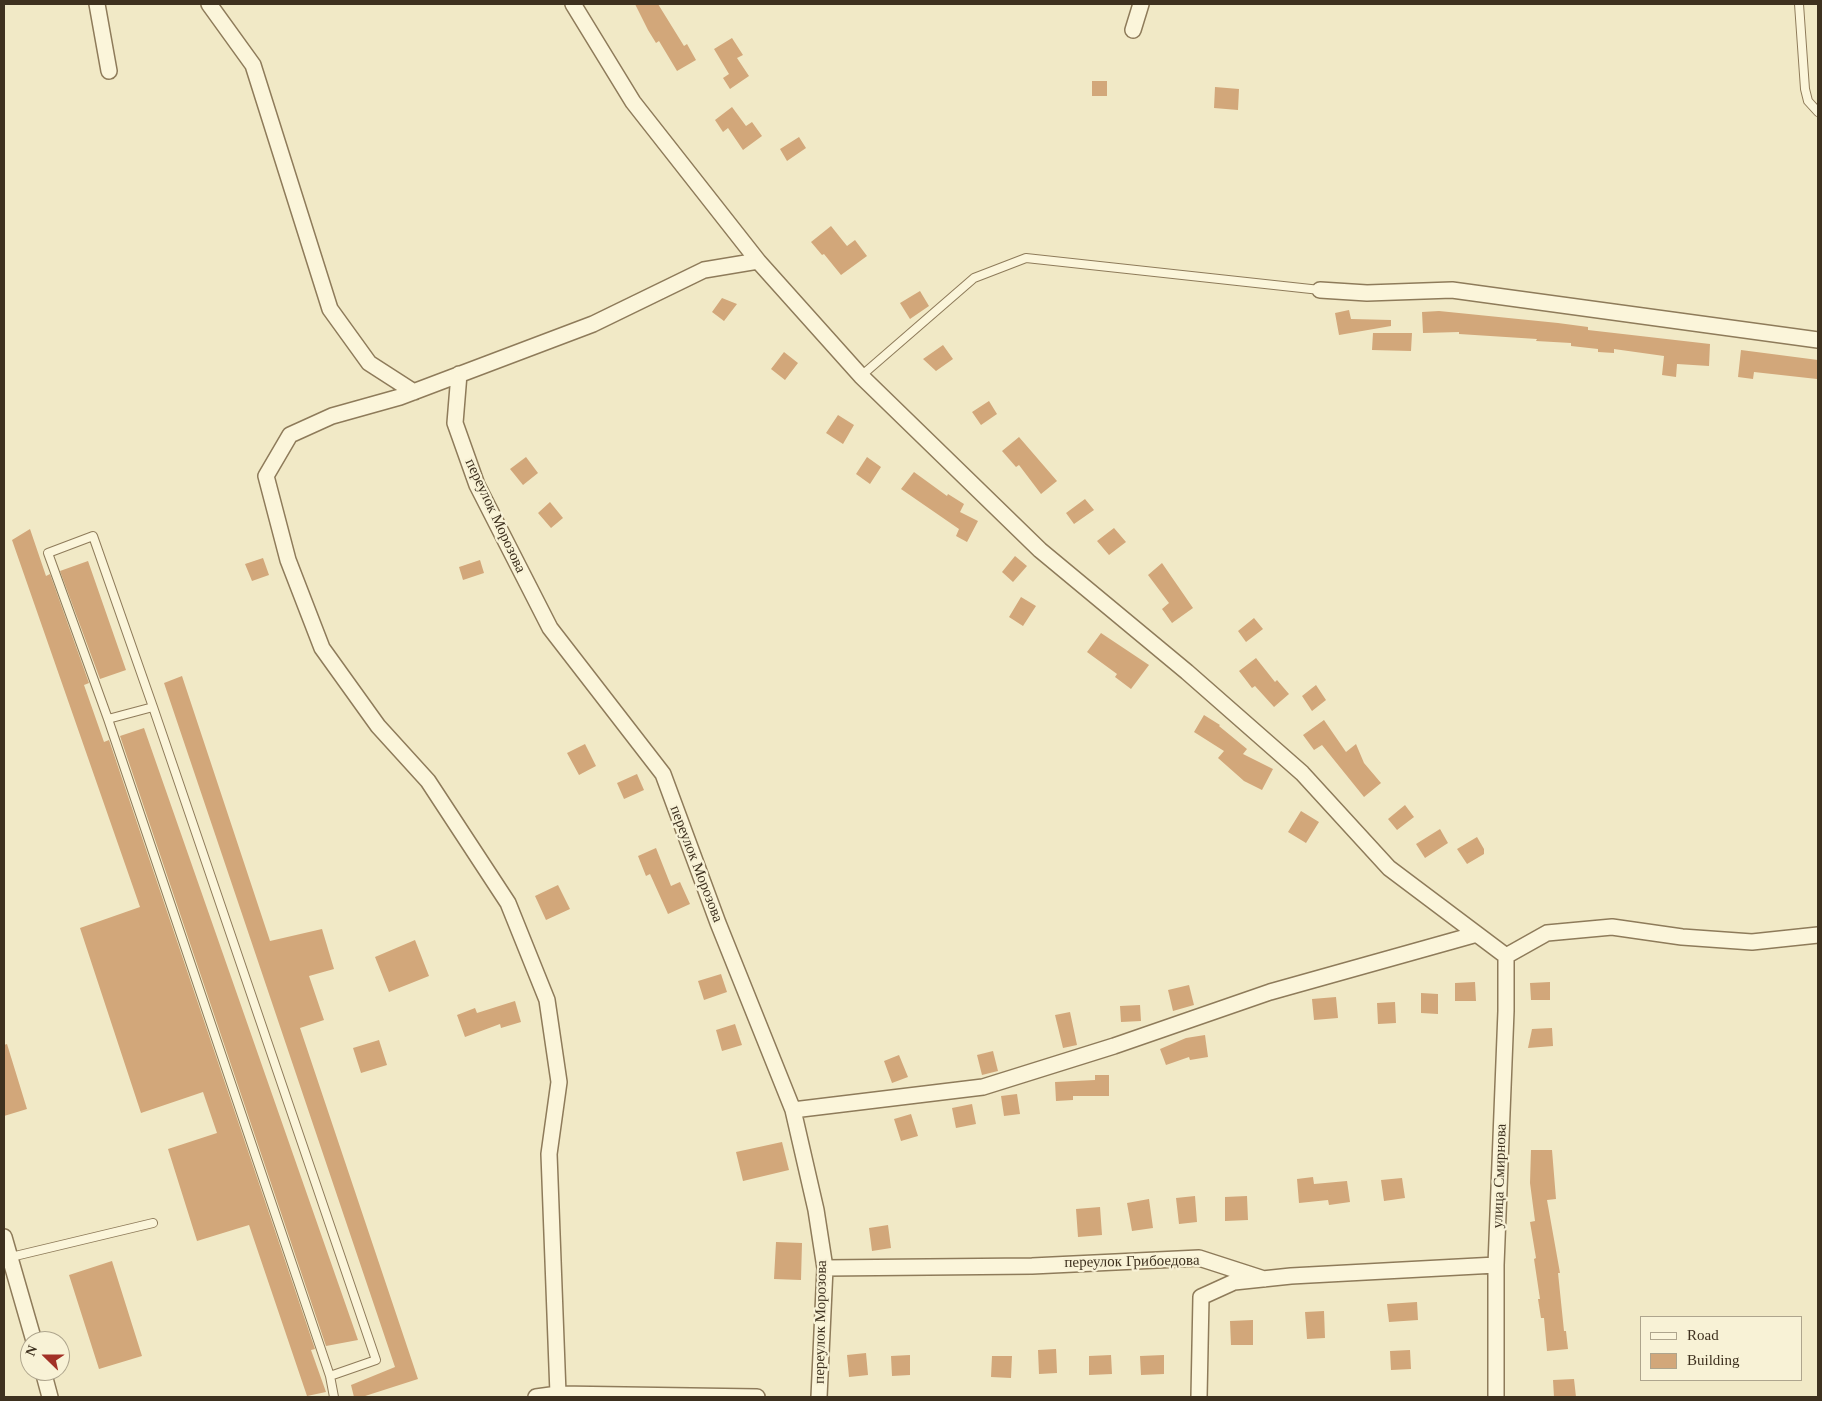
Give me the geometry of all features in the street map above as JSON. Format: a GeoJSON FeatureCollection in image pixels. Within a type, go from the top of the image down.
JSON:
{"type":"FeatureCollection","features":[{"type":"Feature","properties":{"kind":"street"},"geometry":{"type":"LineString","coordinates":[[97,4],[109,72]]}},
{"type":"Feature","properties":{"kind":"street"},"geometry":{"type":"LineString","coordinates":[[209,4],[253,64],[330,309],[369,363],[414,392]]}},
{"type":"Feature","properties":{"kind":"street"},"geometry":{"type":"LineString","coordinates":[[573,4],[633,102],[758,262],[861,376],[1040,550],[1187,672],[1302,773],[1389,868],[1506,956],[1547,933],[1612,927],[1682,937],[1752,942],[1818,935]]}},
{"type":"Feature","properties":{"kind":"street"},"geometry":{"type":"LineString","coordinates":[[1133,30],[1141,4]]}},
{"type":"Feature","properties":{"kind":"street"},"geometry":{"type":"LineString","coordinates":[[558,1394],[549,1154],[559,1082],[548,1000],[508,903],[428,781],[378,726],[322,648],[288,560],[266,476],[290,435],[332,416],[414,392],[593,324],[704,270],[758,262]]}},
{"type":"Feature","properties":{"kind":"street"},"geometry":{"type":"LineString","coordinates":[[1320,290],[1367,293],[1452,290],[1818,340]]}},
{"type":"Feature","properties":{"kind":"street","name":"переулок Морозова"},"geometry":{"type":"LineString","coordinates":[[459,374],[455,423],[477,485],[550,628],[663,774],[718,923],[793,1110],[816,1210],[825,1268],[819,1397]]}},
{"type":"Feature","properties":{"kind":"street"},"geometry":{"type":"LineString","coordinates":[[793,1110],[984,1087],[1114,1046],[1270,992],[1477,934]]}},
{"type":"Feature","properties":{"kind":"street","name":"улица Смирнова"},"geometry":{"type":"LineString","coordinates":[[1496,1397],[1496,1265],[1506,1011],[1506,956]]}},
{"type":"Feature","properties":{"kind":"street"},"geometry":{"type":"LineString","coordinates":[[4,1237],[31,1331]]}},
{"type":"Feature","properties":{"kind":"street","name":"переулок Грибоедова"},"geometry":{"type":"LineString","coordinates":[[825,1268],[1032,1266],[1199,1258],[1264,1279],[1496,1265]]}},
{"type":"Feature","properties":{"kind":"street"},"geometry":{"type":"LineString","coordinates":[[1199,1397],[1201,1298],[1234,1282],[1264,1279]]}},
{"type":"Feature","properties":{"kind":"street"},"geometry":{"type":"LineString","coordinates":[[46,1381],[50,1397]]}},
{"type":"Feature","properties":{"kind":"street"},"geometry":{"type":"LineString","coordinates":[[536,1397],[558,1394],[757,1397]]}},
{"type":"Feature","properties":{"kind":"lane"},"geometry":{"type":"LineString","coordinates":[[1799,4],[1805,89],[1808,101],[1818,112]]}},
{"type":"Feature","properties":{"kind":"lane"},"geometry":{"type":"LineString","coordinates":[[861,376],[974,278],[1026,258],[1320,290]]}},
{"type":"Feature","properties":{"kind":"lane"},"geometry":{"type":"LineString","coordinates":[[330,1376],[376,1360],[93,536],[48,553],[108,719],[330,1376],[334,1397]]}},
{"type":"Feature","properties":{"kind":"lane"},"geometry":{"type":"LineString","coordinates":[[108,719],[153,707]]}},
{"type":"Feature","properties":{"kind":"lane"},"geometry":{"type":"LineString","coordinates":[[11,1257],[153,1222]]}},
{"type":"Feature","properties":{"kind":"building"},"geometry":{"type":"Polygon","coordinates":[[[635,4],[658,4],[684,46],[687,44],[696,60],[677,71],[659,41],[656,43],[635,4]]]}},
{"type":"Feature","properties":{"kind":"building"},"geometry":{"type":"Polygon","coordinates":[[[732,38],[743,55],[737,58],[749,76],[730,89],[723,78],[729,74],[714,49],[732,38]]]}},
{"type":"Feature","properties":{"kind":"building"},"geometry":{"type":"Polygon","coordinates":[[[1092,81],[1107,81],[1107,96],[1092,96],[1092,81]]]}},
{"type":"Feature","properties":{"kind":"building"},"geometry":{"type":"Polygon","coordinates":[[[1215,87],[1239,89],[1238,110],[1214,108],[1215,87]]]}},
{"type":"Feature","properties":{"kind":"building"},"geometry":{"type":"Polygon","coordinates":[[[732,107],[746,126],[752,122],[762,136],[743,150],[728,128],[723,132],[715,120],[732,107]]]}},
{"type":"Feature","properties":{"kind":"building"},"geometry":{"type":"Polygon","coordinates":[[[799,137],[806,148],[787,161],[780,149],[799,137]]]}},
{"type":"Feature","properties":{"kind":"building"},"geometry":{"type":"Polygon","coordinates":[[[831,226],[847,246],[855,240],[867,256],[841,275],[824,254],[822,255],[811,242],[831,226]]]}},
{"type":"Feature","properties":{"kind":"building"},"geometry":{"type":"Polygon","coordinates":[[[920,291],[929,306],[910,319],[900,303],[920,291]]]}},
{"type":"Feature","properties":{"kind":"building"},"geometry":{"type":"Polygon","coordinates":[[[722,298],[737,304],[724,321],[712,312],[722,298]]]}},
{"type":"Feature","properties":{"kind":"building"},"geometry":{"type":"Polygon","coordinates":[[[1349,310],[1351,319],[1391,320],[1391,326],[1339,335],[1335,313],[1349,310]]]}},
{"type":"Feature","properties":{"kind":"building"},"geometry":{"type":"Polygon","coordinates":[[[1439,311],[1558,323],[1588,327],[1588,330],[1710,344],[1709,366],[1677,364],[1676,377],[1662,375],[1664,356],[1614,349],[1614,353],[1598,352],[1598,349],[1571,346],[1571,343],[1536,341],[1537,339],[1459,334],[1459,332],[1423,333],[1422,312],[1439,311]]]}},
{"type":"Feature","properties":{"kind":"building"},"geometry":{"type":"Polygon","coordinates":[[[1373,333],[1412,333],[1411,351],[1372,350],[1373,333]]]}},
{"type":"Feature","properties":{"kind":"building"},"geometry":{"type":"Polygon","coordinates":[[[943,345],[953,359],[936,371],[923,359],[943,345]]]}},
{"type":"Feature","properties":{"kind":"building"},"geometry":{"type":"Polygon","coordinates":[[[1741,350],[1818,360],[1817,379],[1754,372],[1753,379],[1738,377],[1741,350]]]}},
{"type":"Feature","properties":{"kind":"building"},"geometry":{"type":"Polygon","coordinates":[[[784,352],[798,363],[785,380],[771,369],[784,352]]]}},
{"type":"Feature","properties":{"kind":"building"},"geometry":{"type":"Polygon","coordinates":[[[989,401],[997,414],[981,425],[972,412],[989,401]]]}},
{"type":"Feature","properties":{"kind":"building"},"geometry":{"type":"Polygon","coordinates":[[[838,415],[854,425],[843,444],[826,433],[838,415]]]}},
{"type":"Feature","properties":{"kind":"building"},"geometry":{"type":"Polygon","coordinates":[[[1019,437],[1057,481],[1041,494],[1019,465],[1016,467],[1002,451],[1019,437]]]}},
{"type":"Feature","properties":{"kind":"building"},"geometry":{"type":"Polygon","coordinates":[[[526,457],[538,473],[523,485],[510,469],[526,457]]]}},
{"type":"Feature","properties":{"kind":"building"},"geometry":{"type":"Polygon","coordinates":[[[867,457],[881,467],[870,484],[856,474],[867,457]]]}},
{"type":"Feature","properties":{"kind":"building"},"geometry":{"type":"Polygon","coordinates":[[[914,472],[947,496],[948,494],[964,504],[960,512],[978,521],[967,542],[956,536],[959,529],[901,489],[914,472]]]}},
{"type":"Feature","properties":{"kind":"building"},"geometry":{"type":"Polygon","coordinates":[[[1085,499],[1094,510],[1074,524],[1066,513],[1085,499]]]}},
{"type":"Feature","properties":{"kind":"building"},"geometry":{"type":"Polygon","coordinates":[[[550,502],[563,518],[551,528],[538,513],[550,502]]]}},
{"type":"Feature","properties":{"kind":"building"},"geometry":{"type":"Polygon","coordinates":[[[1114,528],[1126,542],[1109,555],[1097,541],[1114,528]]]}},
{"type":"Feature","properties":{"kind":"building"},"geometry":{"type":"Polygon","coordinates":[[[30,529],[46,576],[50,574],[89,683],[84,685],[104,742],[109,740],[315,1349],[311,1350],[326,1392],[307,1396],[249,1225],[197,1241],[168,1149],[217,1133],[203,1092],[141,1113],[80,928],[140,907],[12,540],[30,529]]]}},
{"type":"Feature","properties":{"kind":"building"},"geometry":{"type":"Polygon","coordinates":[[[1015,556],[1027,566],[1013,582],[1002,572],[1015,556]]]}},
{"type":"Feature","properties":{"kind":"building"},"geometry":{"type":"Polygon","coordinates":[[[263,558],[269,575],[252,581],[245,564],[263,558]]]}},
{"type":"Feature","properties":{"kind":"building"},"geometry":{"type":"Polygon","coordinates":[[[480,560],[484,573],[463,580],[459,567],[480,560]]]}},
{"type":"Feature","properties":{"kind":"building"},"geometry":{"type":"Polygon","coordinates":[[[88,561],[126,670],[100,679],[60,571],[88,561]]]}},
{"type":"Feature","properties":{"kind":"building"},"geometry":{"type":"Polygon","coordinates":[[[1162,563],[1193,608],[1172,623],[1162,609],[1169,603],[1148,575],[1162,563]]]}},
{"type":"Feature","properties":{"kind":"building"},"geometry":{"type":"Polygon","coordinates":[[[1021,597],[1036,606],[1023,626],[1009,617],[1021,597]]]}},
{"type":"Feature","properties":{"kind":"building"},"geometry":{"type":"Polygon","coordinates":[[[1254,618],[1263,629],[1246,642],[1238,631],[1254,618]]]}},
{"type":"Feature","properties":{"kind":"building"},"geometry":{"type":"Polygon","coordinates":[[[1101,633],[1149,665],[1131,689],[1115,677],[1117,674],[1087,652],[1101,633]]]}},
{"type":"Feature","properties":{"kind":"building"},"geometry":{"type":"Polygon","coordinates":[[[1256,658],[1275,682],[1277,680],[1289,694],[1274,707],[1255,686],[1252,688],[1239,671],[1256,658]]]}},
{"type":"Feature","properties":{"kind":"building"},"geometry":{"type":"Polygon","coordinates":[[[182,676],[270,941],[322,929],[334,969],[309,976],[324,1020],[300,1028],[418,1379],[362,1397],[354,1397],[351,1385],[395,1367],[164,683],[182,676]]]}},
{"type":"Feature","properties":{"kind":"building"},"geometry":{"type":"Polygon","coordinates":[[[1316,685],[1326,700],[1312,711],[1302,696],[1316,685]]]}},
{"type":"Feature","properties":{"kind":"building"},"geometry":{"type":"Polygon","coordinates":[[[1204,715],[1220,725],[1247,749],[1243,754],[1273,769],[1262,790],[1244,781],[1218,758],[1224,751],[1194,732],[1204,715]]]}},
{"type":"Feature","properties":{"kind":"building"},"geometry":{"type":"Polygon","coordinates":[[[1324,720],[1346,752],[1356,744],[1364,763],[1381,783],[1364,797],[1322,745],[1314,750],[1303,735],[1324,720]]]}},
{"type":"Feature","properties":{"kind":"building"},"geometry":{"type":"Polygon","coordinates":[[[144,728],[358,1340],[326,1346],[120,736],[144,728]]]}},
{"type":"Feature","properties":{"kind":"building"},"geometry":{"type":"Polygon","coordinates":[[[585,744],[596,766],[579,775],[567,753],[585,744]]]}},
{"type":"Feature","properties":{"kind":"building"},"geometry":{"type":"Polygon","coordinates":[[[637,774],[644,790],[624,799],[617,783],[637,774]]]}},
{"type":"Feature","properties":{"kind":"building"},"geometry":{"type":"Polygon","coordinates":[[[1405,805],[1414,817],[1397,830],[1388,819],[1405,805]]]}},
{"type":"Feature","properties":{"kind":"building"},"geometry":{"type":"Polygon","coordinates":[[[1301,811],[1319,822],[1306,843],[1288,832],[1301,811]]]}},
{"type":"Feature","properties":{"kind":"building"},"geometry":{"type":"Polygon","coordinates":[[[1440,829],[1448,843],[1425,858],[1416,844],[1440,829]]]}},
{"type":"Feature","properties":{"kind":"building"},"geometry":{"type":"Polygon","coordinates":[[[1477,837],[1484,849],[1484,854],[1467,864],[1457,849],[1477,837]]]}},
{"type":"Feature","properties":{"kind":"building"},"geometry":{"type":"Polygon","coordinates":[[[656,848],[671,886],[680,882],[690,904],[668,914],[650,874],[646,876],[638,856],[656,848]]]}},
{"type":"Feature","properties":{"kind":"building"},"geometry":{"type":"Polygon","coordinates":[[[558,885],[570,909],[546,920],[535,896],[558,885]]]}},
{"type":"Feature","properties":{"kind":"building"},"geometry":{"type":"Polygon","coordinates":[[[415,940],[429,976],[389,992],[375,957],[415,940]]]}},
{"type":"Feature","properties":{"kind":"building"},"geometry":{"type":"Polygon","coordinates":[[[721,974],[727,992],[704,1000],[698,981],[721,974]]]}},
{"type":"Feature","properties":{"kind":"building"},"geometry":{"type":"Polygon","coordinates":[[[1475,982],[1476,1001],[1455,1001],[1455,983],[1475,982]]]}},
{"type":"Feature","properties":{"kind":"building"},"geometry":{"type":"Polygon","coordinates":[[[1550,982],[1550,1000],[1531,1000],[1530,983],[1550,982]]]}},
{"type":"Feature","properties":{"kind":"building"},"geometry":{"type":"Polygon","coordinates":[[[1189,985],[1194,1005],[1173,1011],[1168,990],[1189,985]]]}},
{"type":"Feature","properties":{"kind":"building"},"geometry":{"type":"Polygon","coordinates":[[[1421,993],[1438,994],[1438,1014],[1421,1013],[1421,993]]]}},
{"type":"Feature","properties":{"kind":"building"},"geometry":{"type":"Polygon","coordinates":[[[1336,997],[1338,1018],[1314,1020],[1312,999],[1336,997]]]}},
{"type":"Feature","properties":{"kind":"building"},"geometry":{"type":"Polygon","coordinates":[[[515,1001],[521,1022],[501,1028],[500,1024],[465,1037],[457,1015],[475,1008],[477,1013],[515,1001]]]}},
{"type":"Feature","properties":{"kind":"building"},"geometry":{"type":"Polygon","coordinates":[[[1395,1002],[1396,1023],[1378,1024],[1377,1003],[1395,1002]]]}},
{"type":"Feature","properties":{"kind":"building"},"geometry":{"type":"Polygon","coordinates":[[[1140,1005],[1141,1021],[1121,1022],[1120,1006],[1140,1005]]]}},
{"type":"Feature","properties":{"kind":"building"},"geometry":{"type":"Polygon","coordinates":[[[1070,1012],[1077,1045],[1063,1048],[1055,1015],[1070,1012]]]}},
{"type":"Feature","properties":{"kind":"building"},"geometry":{"type":"Polygon","coordinates":[[[735,1024],[742,1045],[722,1051],[716,1030],[735,1024]]]}},
{"type":"Feature","properties":{"kind":"building"},"geometry":{"type":"Polygon","coordinates":[[[1552,1028],[1553,1046],[1528,1048],[1532,1029],[1552,1028]]]}},
{"type":"Feature","properties":{"kind":"building"},"geometry":{"type":"Polygon","coordinates":[[[1205,1035],[1208,1057],[1190,1060],[1189,1057],[1166,1065],[1160,1049],[1186,1038],[1205,1035]]]}},
{"type":"Feature","properties":{"kind":"building"},"geometry":{"type":"Polygon","coordinates":[[[379,1040],[387,1065],[361,1073],[353,1048],[379,1040]]]}},
{"type":"Feature","properties":{"kind":"building"},"geometry":{"type":"Polygon","coordinates":[[[7,1044],[27,1109],[4,1116],[4,1045],[7,1044]]]}},
{"type":"Feature","properties":{"kind":"building"},"geometry":{"type":"Polygon","coordinates":[[[993,1051],[998,1071],[982,1075],[977,1055],[993,1051]]]}},
{"type":"Feature","properties":{"kind":"building"},"geometry":{"type":"Polygon","coordinates":[[[899,1055],[908,1077],[892,1083],[884,1061],[899,1055]]]}},
{"type":"Feature","properties":{"kind":"building"},"geometry":{"type":"Polygon","coordinates":[[[1095,1075],[1109,1075],[1109,1096],[1073,1096],[1073,1100],[1056,1101],[1055,1082],[1095,1080],[1095,1075]]]}},
{"type":"Feature","properties":{"kind":"building"},"geometry":{"type":"Polygon","coordinates":[[[1017,1094],[1020,1114],[1004,1116],[1001,1096],[1017,1094]]]}},
{"type":"Feature","properties":{"kind":"building"},"geometry":{"type":"Polygon","coordinates":[[[972,1104],[976,1124],[956,1128],[952,1108],[972,1104]]]}},
{"type":"Feature","properties":{"kind":"building"},"geometry":{"type":"Polygon","coordinates":[[[911,1114],[918,1136],[901,1141],[894,1119],[911,1114]]]}},
{"type":"Feature","properties":{"kind":"building"},"geometry":{"type":"Polygon","coordinates":[[[782,1142],[789,1170],[743,1181],[736,1152],[782,1142]]]}},
{"type":"Feature","properties":{"kind":"building"},"geometry":{"type":"Polygon","coordinates":[[[1531,1150],[1552,1150],[1556,1199],[1547,1200],[1560,1273],[1558,1273],[1564,1331],[1566,1331],[1568,1349],[1547,1351],[1544,1318],[1541,1318],[1538,1299],[1540,1299],[1534,1259],[1536,1258],[1530,1222],[1535,1221],[1530,1183],[1531,1150]]]}},
{"type":"Feature","properties":{"kind":"building"},"geometry":{"type":"Polygon","coordinates":[[[1313,1177],[1314,1184],[1347,1181],[1350,1202],[1329,1205],[1328,1200],[1299,1203],[1297,1179],[1313,1177]]]}},
{"type":"Feature","properties":{"kind":"building"},"geometry":{"type":"Polygon","coordinates":[[[1402,1178],[1405,1198],[1384,1201],[1381,1180],[1402,1178]]]}},
{"type":"Feature","properties":{"kind":"building"},"geometry":{"type":"Polygon","coordinates":[[[1195,1196],[1197,1222],[1179,1224],[1176,1198],[1195,1196]]]}},
{"type":"Feature","properties":{"kind":"building"},"geometry":{"type":"Polygon","coordinates":[[[1247,1196],[1248,1220],[1225,1221],[1225,1197],[1247,1196]]]}},
{"type":"Feature","properties":{"kind":"building"},"geometry":{"type":"Polygon","coordinates":[[[1149,1199],[1153,1228],[1132,1231],[1127,1203],[1149,1199]]]}},
{"type":"Feature","properties":{"kind":"building"},"geometry":{"type":"Polygon","coordinates":[[[1100,1207],[1102,1235],[1078,1237],[1076,1209],[1100,1207]]]}},
{"type":"Feature","properties":{"kind":"building"},"geometry":{"type":"Polygon","coordinates":[[[888,1225],[891,1248],[872,1251],[869,1228],[888,1225]]]}},
{"type":"Feature","properties":{"kind":"building"},"geometry":{"type":"Polygon","coordinates":[[[776,1242],[802,1243],[801,1280],[774,1279],[776,1242]]]}},
{"type":"Feature","properties":{"kind":"building"},"geometry":{"type":"Polygon","coordinates":[[[112,1261],[142,1356],[99,1369],[69,1275],[112,1261]]]}},
{"type":"Feature","properties":{"kind":"building"},"geometry":{"type":"Polygon","coordinates":[[[1417,1302],[1418,1320],[1389,1322],[1387,1304],[1417,1302]]]}},
{"type":"Feature","properties":{"kind":"building"},"geometry":{"type":"Polygon","coordinates":[[[1324,1311],[1325,1338],[1307,1339],[1305,1312],[1324,1311]]]}},
{"type":"Feature","properties":{"kind":"building"},"geometry":{"type":"Polygon","coordinates":[[[1253,1320],[1253,1345],[1231,1345],[1230,1321],[1253,1320]]]}},
{"type":"Feature","properties":{"kind":"building"},"geometry":{"type":"Polygon","coordinates":[[[1056,1349],[1057,1373],[1039,1374],[1038,1350],[1056,1349]]]}},
{"type":"Feature","properties":{"kind":"building"},"geometry":{"type":"Polygon","coordinates":[[[1410,1350],[1411,1369],[1391,1370],[1390,1351],[1410,1350]]]}},
{"type":"Feature","properties":{"kind":"building"},"geometry":{"type":"Polygon","coordinates":[[[866,1353],[868,1375],[849,1377],[847,1355],[866,1353]]]}},
{"type":"Feature","properties":{"kind":"building"},"geometry":{"type":"Polygon","coordinates":[[[910,1355],[910,1375],[892,1376],[891,1356],[910,1355]]]}},
{"type":"Feature","properties":{"kind":"building"},"geometry":{"type":"Polygon","coordinates":[[[1111,1355],[1112,1374],[1089,1375],[1089,1356],[1111,1355]]]}},
{"type":"Feature","properties":{"kind":"building"},"geometry":{"type":"Polygon","coordinates":[[[1164,1355],[1164,1374],[1141,1375],[1140,1356],[1164,1355]]]}},
{"type":"Feature","properties":{"kind":"building"},"geometry":{"type":"Polygon","coordinates":[[[992,1356],[1012,1356],[1011,1378],[991,1377],[992,1356]]]}},
{"type":"Feature","properties":{"kind":"building"},"geometry":{"type":"Polygon","coordinates":[[[1574,1379],[1576,1397],[1554,1397],[1553,1380],[1574,1379]]]}}]}
